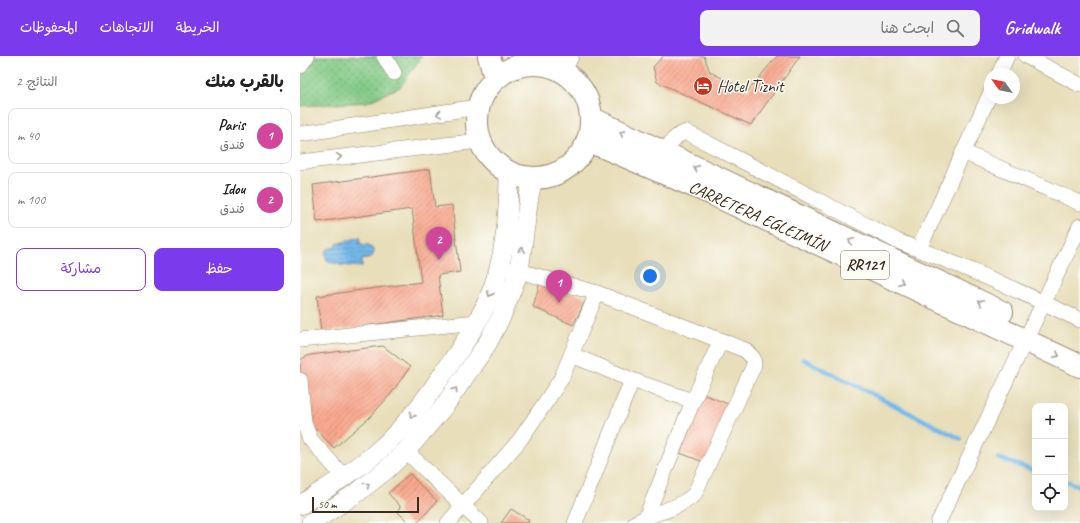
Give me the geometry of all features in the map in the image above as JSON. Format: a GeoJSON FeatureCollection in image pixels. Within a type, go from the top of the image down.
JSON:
{"type":"FeatureCollection","features":[{"type":"Feature","properties":{"kind":"highway"},"geometry":{"type":"LineString","coordinates":[[490,56],[495,78]]}},
{"type":"Feature","properties":{"kind":"highway"},"geometry":{"type":"LineString","coordinates":[[518,61],[528,64],[557,62],[574,80],[587,99],[591,118],[591,130],[587,142],[577,159],[566,169],[553,176],[533,179],[520,178],[509,174],[496,166],[486,154],[479,141],[476,124],[478,108],[484,92],[495,78],[518,61]]}},
{"type":"Feature","properties":{"kind":"highway","name":"CARRETERA EGLEIMÍN"},"geometry":{"type":"LineString","coordinates":[[591,118],[665,153],[716,187]]}},
{"type":"Feature","properties":{"kind":"highway","name":"CARRETERA EGLEIMÍN"},"geometry":{"type":"LineString","coordinates":[[587,142],[716,187],[889,257],[955,298],[1030,333],[1080,349]]}},
{"type":"Feature","properties":{"kind":"highway","name":"CARRETERA EGLEIMÍN"},"geometry":{"type":"LineString","coordinates":[[1030,333],[1080,366]]}},
{"type":"Feature","properties":{"kind":"main road"},"geometry":{"type":"LineString","coordinates":[[300,505],[344,478],[377,452],[408,420],[442,375],[477,322],[487,302],[499,268],[509,199],[509,174]]}},
{"type":"Feature","properties":{"kind":"main road"},"geometry":{"type":"LineString","coordinates":[[312,523],[358,492],[406,452],[445,405],[487,344],[501,317],[519,271],[529,196],[533,179]]}},
{"type":"Feature","properties":{"kind":"street"},"geometry":{"type":"LineString","coordinates":[[300,66],[307,56]]}},
{"type":"Feature","properties":{"kind":"street"},"geometry":{"type":"LineString","coordinates":[[384,56],[394,73]]}},
{"type":"Feature","properties":{"kind":"street"},"geometry":{"type":"LineString","coordinates":[[1002,68],[1007,56]]}},
{"type":"Feature","properties":{"kind":"street"},"geometry":{"type":"LineString","coordinates":[[1026,56],[1080,85]]}},
{"type":"Feature","properties":{"kind":"street"},"geometry":{"type":"LineString","coordinates":[[919,249],[986,104]]}},
{"type":"Feature","properties":{"kind":"street"},"geometry":{"type":"LineString","coordinates":[[300,134],[478,108]]}},
{"type":"Feature","properties":{"kind":"street"},"geometry":{"type":"LineString","coordinates":[[665,153],[671,141],[679,134],[686,132],[730,155],[889,257],[919,249],[1044,302],[1080,320]]}},
{"type":"Feature","properties":{"kind":"street"},"geometry":{"type":"LineString","coordinates":[[300,162],[479,141]]}},
{"type":"Feature","properties":{"kind":"street"},"geometry":{"type":"LineString","coordinates":[[964,152],[1080,204]]}},
{"type":"Feature","properties":{"kind":"street"},"geometry":{"type":"LineString","coordinates":[[716,187],[730,155]]}},
{"type":"Feature","properties":{"kind":"street"},"geometry":{"type":"LineString","coordinates":[[938,523],[1080,226]]}},
{"type":"Feature","properties":{"kind":"street"},"geometry":{"type":"LineString","coordinates":[[499,268],[519,271],[597,293],[721,340],[745,350],[753,358],[754,365],[694,495],[674,509],[640,520]]}},
{"type":"Feature","properties":{"kind":"street"},"geometry":{"type":"LineString","coordinates":[[955,298],[967,270]]}},
{"type":"Feature","properties":{"kind":"street"},"geometry":{"type":"LineString","coordinates":[[448,523],[519,441],[561,379],[597,293]]}},
{"type":"Feature","properties":{"kind":"street"},"geometry":{"type":"LineString","coordinates":[[300,340],[477,322]]}},
{"type":"Feature","properties":{"kind":"street"},"geometry":{"type":"LineString","coordinates":[[640,520],[721,340]]}},
{"type":"Feature","properties":{"kind":"street"},"geometry":{"type":"LineString","coordinates":[[572,354],[632,380],[693,401]]}},
{"type":"Feature","properties":{"kind":"street"},"geometry":{"type":"LineString","coordinates":[[300,380],[302,423],[310,439],[344,478]]}},
{"type":"Feature","properties":{"kind":"street"},"geometry":{"type":"LineString","coordinates":[[575,523],[632,380]]}},
{"type":"Feature","properties":{"kind":"street"},"geometry":{"type":"LineString","coordinates":[[406,452],[481,523]]}},
{"type":"Feature","properties":{"kind":"green space"},"geometry":{"type":"Polygon","coordinates":[[[300,56],[422,56],[400,87],[367,102],[300,106],[300,56]]]}},
{"type":"Feature","properties":{"kind":"water"},"geometry":{"type":"Polygon","coordinates":[[[360,237],[360,244],[369,245],[374,251],[370,258],[362,259],[362,267],[339,265],[327,260],[325,254],[328,249],[336,247],[337,244],[360,237]]]}},
{"type":"Feature","properties":{"kind":"building","name":"Hotel Tiznit"},"geometry":{"type":"Polygon","coordinates":[[[663,56],[704,56],[710,72],[748,91],[777,56],[800,56],[751,125],[657,82],[653,67],[663,56]]]}},
{"type":"Feature","properties":{"kind":"building"},"geometry":{"type":"Polygon","coordinates":[[[430,169],[435,207],[452,205],[460,272],[438,275],[443,315],[321,332],[317,296],[421,282],[412,209],[317,222],[313,185],[430,169]]]}},
{"type":"Feature","properties":{"kind":"building"},"geometry":{"type":"Polygon","coordinates":[[[540,282],[587,298],[573,325],[533,307],[540,282]]]}},
{"type":"Feature","properties":{"kind":"building"},"geometry":{"type":"Polygon","coordinates":[[[383,346],[410,367],[390,395],[369,418],[334,448],[311,425],[300,372],[300,361],[310,355],[383,346]]]}},
{"type":"Feature","properties":{"kind":"building"},"geometry":{"type":"Polygon","coordinates":[[[703,394],[728,404],[706,463],[680,453],[703,394]]]}},
{"type":"Feature","properties":{"kind":"building"},"geometry":{"type":"Polygon","coordinates":[[[410,474],[437,501],[417,523],[409,523],[398,512],[400,506],[388,493],[410,474]]]}},
{"type":"Feature","properties":{"kind":"building"},"geometry":{"type":"Polygon","coordinates":[[[511,509],[529,520],[528,523],[501,523],[511,509]]]}},
{"type":"Feature","properties":{"kind":"waterway"},"geometry":{"type":"LineString","coordinates":[[803,359],[961,439]]}},
{"type":"Feature","properties":{"kind":"waterway"},"geometry":{"type":"LineString","coordinates":[[998,458],[1032,470]]}},
{"type":"Feature","properties":{"kind":"waterway"},"geometry":{"type":"LineString","coordinates":[[1068,482],[1080,486]]}},
{"type":"Feature","properties":{"kind":"place","name":"Hotel Tiznit"},"geometry":{"type":"Point","coordinates":[703,86]}},
{"type":"Feature","properties":{"kind":"place","name":"Idou"},"geometry":{"type":"Point","coordinates":[439,260]}},
{"type":"Feature","properties":{"kind":"place","name":"Paris"},"geometry":{"type":"Point","coordinates":[559,303]}}]}
